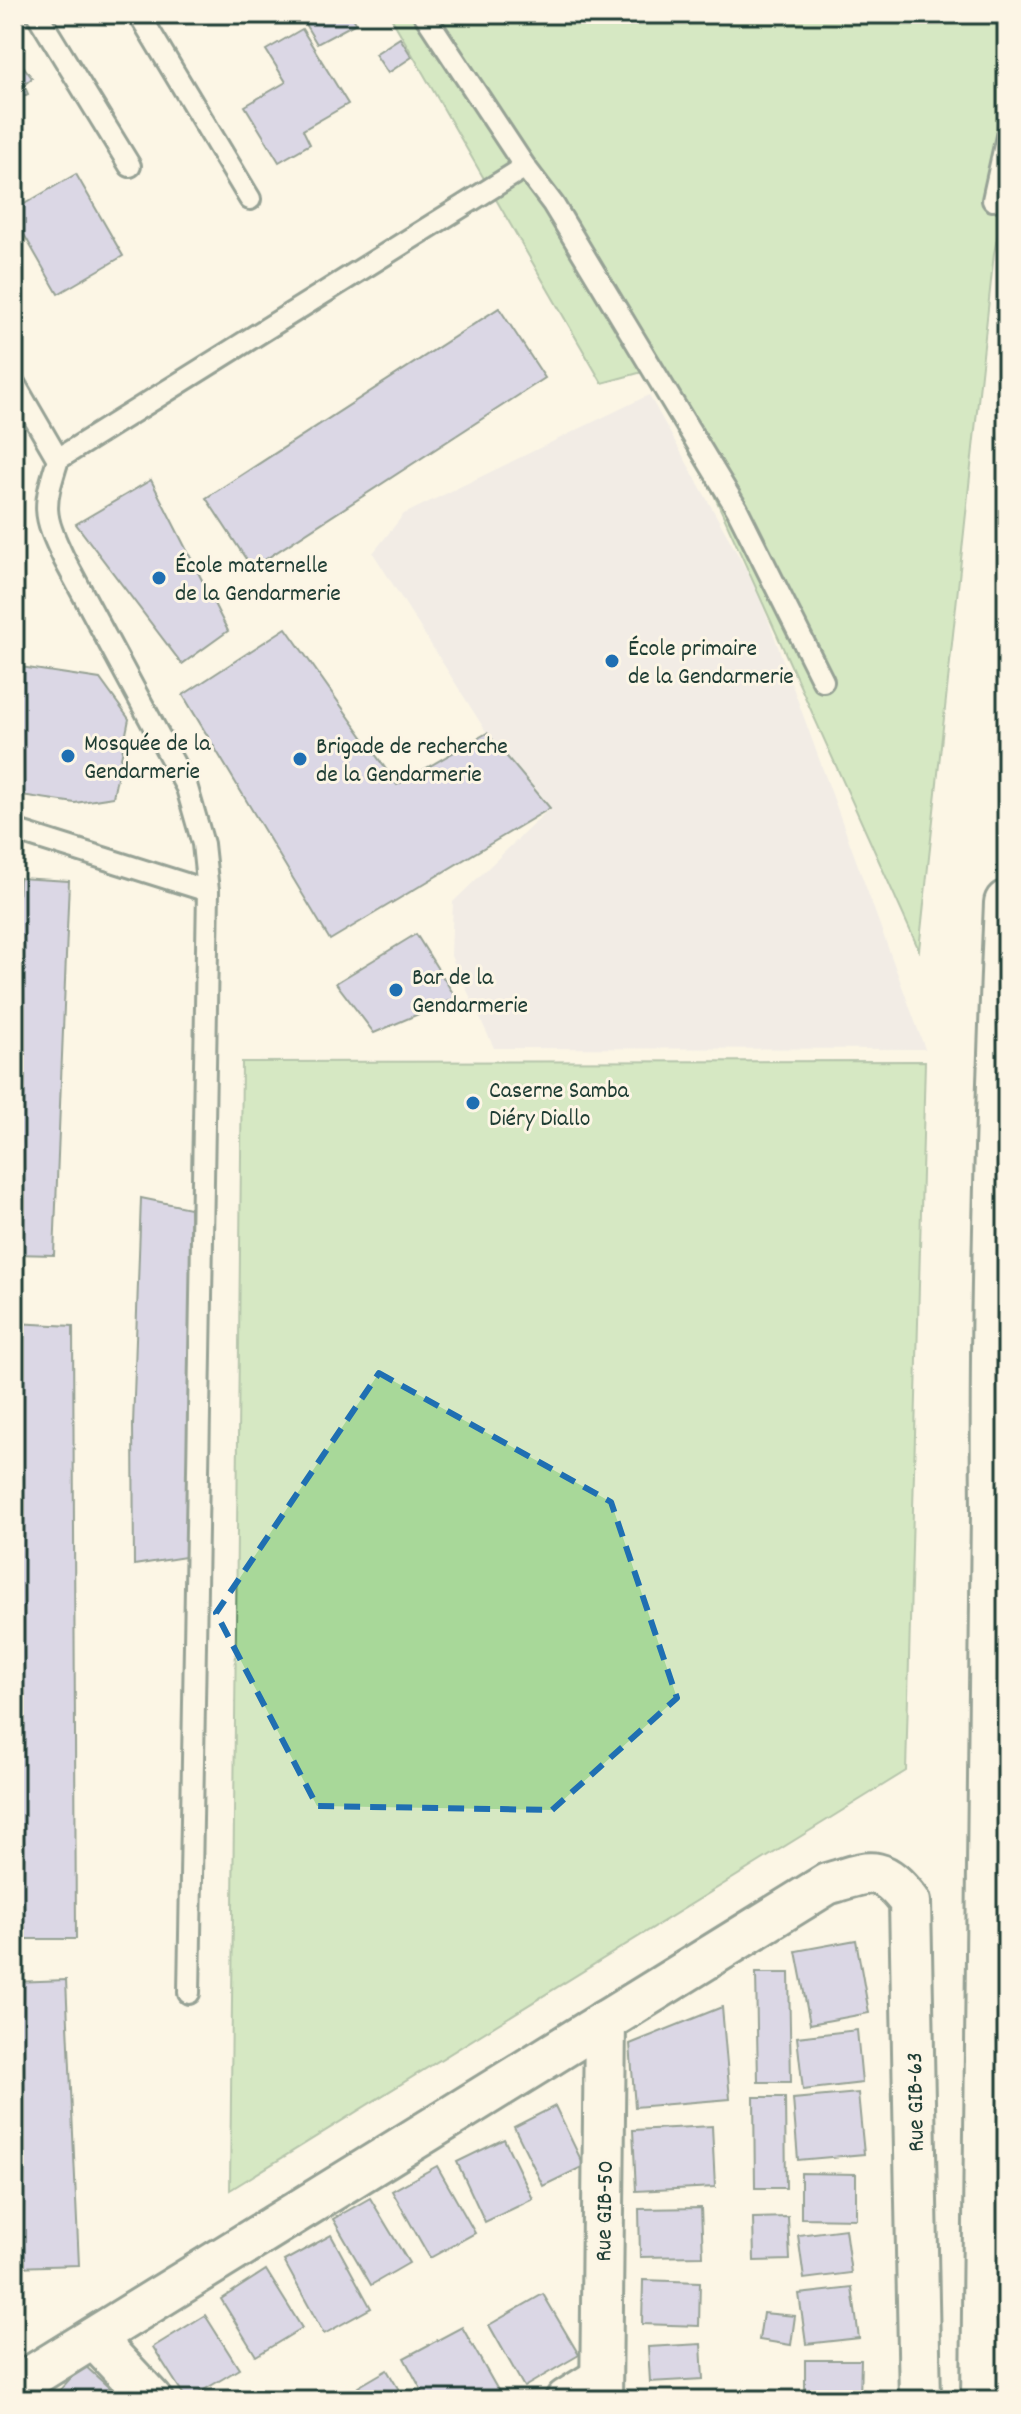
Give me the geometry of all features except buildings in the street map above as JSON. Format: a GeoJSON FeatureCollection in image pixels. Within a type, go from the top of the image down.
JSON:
{"type":"FeatureCollection","features":[{"type":"Feature","properties":{"kind":"highway"},"geometry":{"type":"LineString","coordinates":[[984,2400],[994,1528],[993,1326],[996,1139],[1007,903]]}},
{"type":"Feature","properties":{"kind":"street","name":"Rue GIB-63"},"geometry":{"type":"LineString","coordinates":[[14,2387],[827,1884],[869,1871],[894,1881],[910,1902],[920,2400]]}},
{"type":"Feature","properties":{"kind":"street","name":"Rue GIB-50"},"geometry":{"type":"LineString","coordinates":[[601,2389],[605,2021]]}},
{"type":"Feature","properties":{"kind":"street"},"geometry":{"type":"LineString","coordinates":[[94,2338],[152,2400]]}},
{"type":"Feature","properties":{"kind":"street"},"geometry":{"type":"LineString","coordinates":[[566,2400],[601,2389]]}},
{"type":"Feature","properties":{"kind":"lane"},"geometry":{"type":"LineString","coordinates":[[37,14],[130,166]]}},
{"type":"Feature","properties":{"kind":"lane"},"geometry":{"type":"LineString","coordinates":[[139,14],[250,199]]}},
{"type":"Feature","properties":{"kind":"lane"},"geometry":{"type":"LineString","coordinates":[[424,14],[553,204],[737,509],[823,681]]}},
{"type":"Feature","properties":{"kind":"lane"},"geometry":{"type":"LineString","coordinates":[[993,200],[1007,136]]}},
{"type":"Feature","properties":{"kind":"lane"},"geometry":{"type":"LineString","coordinates":[[189,1993],[208,891],[203,844],[187,788],[48,526],[46,497],[58,459],[525,167]]}},
{"type":"Feature","properties":{"kind":"lane"},"geometry":{"type":"LineString","coordinates":[[14,383],[58,459]]}},
{"type":"Feature","properties":{"kind":"lane"},"geometry":{"type":"LineString","coordinates":[[14,830],[208,891]]}},
{"type":"Feature","properties":{"kind":"highlighted area"},"geometry":{"type":"Polygon","coordinates":[[[379,1373],[611,1502],[677,1698],[552,1810],[317,1806],[216,1613],[379,1373]]]}},
{"type":"Feature","properties":{"kind":"shaded area","name":"École primaire de la Gendarmerie"},"geometry":{"type":"Polygon","coordinates":[[[649,395],[757,589],[925,1049],[494,1048],[451,956],[453,902],[550,808],[487,733],[373,553],[404,514],[649,395]]]}},
{"type":"Feature","properties":{"kind":"green space"},"geometry":{"type":"Polygon","coordinates":[[[389,14],[1007,14],[1007,191],[994,253],[919,950],[657,368],[602,383],[389,14]]]}},
{"type":"Feature","properties":{"kind":"green space"},"geometry":{"type":"Polygon","coordinates":[[[925,1061],[906,1771],[230,2190],[242,1062],[925,1061]]]}},
{"type":"Feature","properties":{"kind":"place","name":"École maternelle de la Gendarmerie"},"geometry":{"type":"Point","coordinates":[159,578]}},
{"type":"Feature","properties":{"kind":"place","name":"École primaire de la Gendarmerie"},"geometry":{"type":"Point","coordinates":[612,661]}},
{"type":"Feature","properties":{"kind":"place","name":"Mosquée de la Gendarmerie"},"geometry":{"type":"Point","coordinates":[68,756]}},
{"type":"Feature","properties":{"kind":"place","name":"Brigade de recherche de la Gendarmerie"},"geometry":{"type":"Point","coordinates":[300,759]}},
{"type":"Feature","properties":{"kind":"place","name":"Bar de la Gendarmerie"},"geometry":{"type":"Point","coordinates":[396,990]}},
{"type":"Feature","properties":{"kind":"place","name":"Caserne Samba Diéry Diallo"},"geometry":{"type":"Point","coordinates":[473,1103]}}]}
